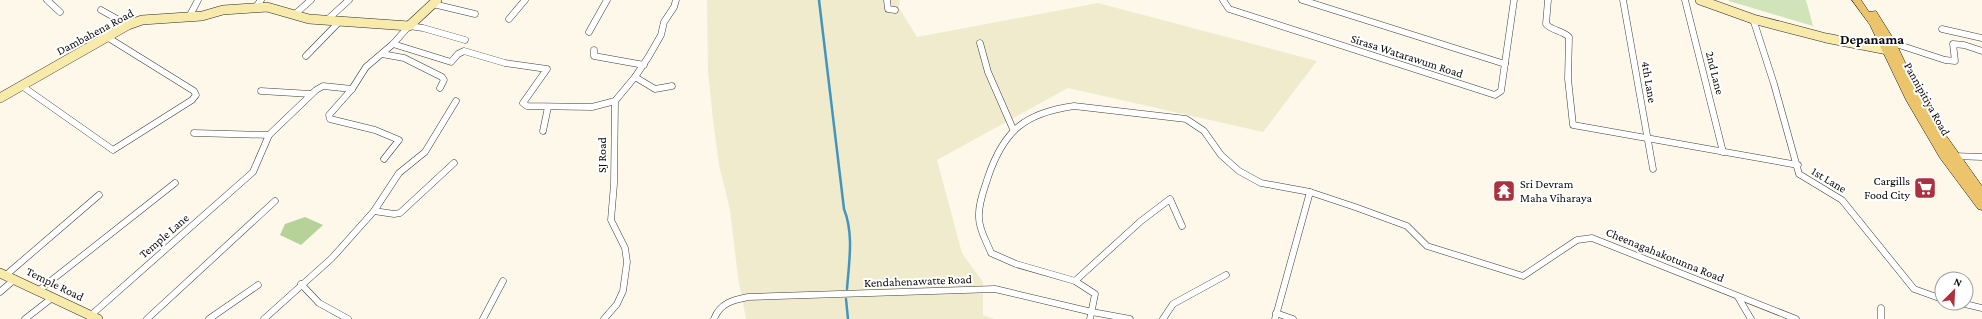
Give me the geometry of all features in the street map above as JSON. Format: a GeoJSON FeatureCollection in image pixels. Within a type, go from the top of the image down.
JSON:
{"type":"FeatureCollection","features":[{"type":"Feature","properties":{"kind":"main road","name":"Pannipitiya Road"},"geometry":{"type":"LineString","coordinates":[[1856,0],[1892,48],[1918,99],[1954,156],[1982,194]]}},
{"type":"Feature","properties":{"kind":"main road","name":"Pannipitiya Road"},"geometry":{"type":"LineString","coordinates":[[1864,0],[1882,24],[1909,98],[1944,156],[1982,206]]}},
{"type":"Feature","properties":{"kind":"street"},"geometry":{"type":"LineString","coordinates":[[47,0],[60,12]]}},
{"type":"Feature","properties":{"kind":"street"},"geometry":{"type":"LineString","coordinates":[[189,17],[198,0]]}},
{"type":"Feature","properties":{"kind":"street"},"geometry":{"type":"LineString","coordinates":[[255,8],[261,0]]}},
{"type":"Feature","properties":{"kind":"street"},"geometry":{"type":"LineString","coordinates":[[294,15],[311,0]]}},
{"type":"Feature","properties":{"kind":"street"},"geometry":{"type":"LineString","coordinates":[[328,19],[349,0]]}},
{"type":"Feature","properties":{"kind":"street"},"geometry":{"type":"LineString","coordinates":[[509,19],[525,0]]}},
{"type":"Feature","properties":{"kind":"street"},"geometry":{"type":"LineString","coordinates":[[589,32],[607,0]]}},
{"type":"Feature","properties":{"kind":"street"},"geometry":{"type":"LineString","coordinates":[[393,44],[451,62],[458,54],[464,51],[505,63],[547,69],[523,103],[527,106],[592,107],[615,101],[635,77],[644,65],[661,35],[664,22],[674,7],[676,0]]}},
{"type":"Feature","properties":{"kind":"street"},"geometry":{"type":"LineString","coordinates":[[887,0],[888,9],[895,10]]}},
{"type":"Feature","properties":{"kind":"street","name":"Sirasa Watarawum Road"},"geometry":{"type":"LineString","coordinates":[[1223,0],[1224,4],[1229,9],[1495,95],[1501,92],[1514,0]]}},
{"type":"Feature","properties":{"kind":"street"},"geometry":{"type":"LineString","coordinates":[[1302,0],[1505,64]]}},
{"type":"Feature","properties":{"kind":"street"},"geometry":{"type":"LineString","coordinates":[[1548,0],[1546,24],[1549,28],[1564,32],[1569,37],[1568,79],[1573,125],[1798,164]]}},
{"type":"Feature","properties":{"kind":"street","name":"4th Lane"},"geometry":{"type":"LineString","coordinates":[[1623,0],[1653,169]]}},
{"type":"Feature","properties":{"kind":"street","name":"2nd Lane"},"geometry":{"type":"LineString","coordinates":[[1685,0],[1723,152]]}},
{"type":"Feature","properties":{"kind":"street"},"geometry":{"type":"LineString","coordinates":[[1700,0],[1752,19],[1826,38],[1892,48],[1945,60],[1955,60],[1952,46],[1953,44],[1964,45],[1982,51]]}},
{"type":"Feature","properties":{"kind":"street"},"geometry":{"type":"LineString","coordinates":[[384,160],[399,140],[390,134],[351,126],[330,119],[329,115],[352,89],[366,67],[393,44],[409,26],[435,2],[474,14]]}},
{"type":"Feature","properties":{"kind":"street","name":"Dambahena Road"},"geometry":{"type":"LineString","coordinates":[[0,98],[107,37],[142,20],[202,16],[223,10],[274,8],[310,19],[328,19],[409,26]]}},
{"type":"Feature","properties":{"kind":"street"},"geometry":{"type":"LineString","coordinates":[[102,10],[128,26]]}},
{"type":"Feature","properties":{"kind":"street","name":"1st Lane"},"geometry":{"type":"LineString","coordinates":[[1752,19],[1798,164],[1799,174],[1803,178],[1842,200],[1914,289],[1934,296]]}},
{"type":"Feature","properties":{"kind":"street"},"geometry":{"type":"LineString","coordinates":[[306,56],[341,20]]}},
{"type":"Feature","properties":{"kind":"street"},"geometry":{"type":"LineString","coordinates":[[409,26],[423,28],[465,40]]}},
{"type":"Feature","properties":{"kind":"street"},"geometry":{"type":"LineString","coordinates":[[1942,29],[1982,38]]}},
{"type":"Feature","properties":{"kind":"street"},"geometry":{"type":"LineString","coordinates":[[22,86],[113,150],[120,147],[192,100],[196,95],[194,91],[107,37]]}},
{"type":"Feature","properties":{"kind":"street"},"geometry":{"type":"LineString","coordinates":[[980,43],[988,72],[1013,130]]}},
{"type":"Feature","properties":{"kind":"street"},"geometry":{"type":"LineString","coordinates":[[594,50],[594,56],[644,65]]}},
{"type":"Feature","properties":{"kind":"street"},"geometry":{"type":"LineString","coordinates":[[382,54],[404,58],[442,77],[444,80],[440,88]]}},
{"type":"Feature","properties":{"kind":"street"},"geometry":{"type":"LineString","coordinates":[[635,77],[655,89],[672,86]]}},
{"type":"Feature","properties":{"kind":"street"},"geometry":{"type":"LineString","coordinates":[[194,133],[270,135],[311,94],[323,86],[352,89]]}},
{"type":"Feature","properties":{"kind":"street"},"geometry":{"type":"LineString","coordinates":[[261,91],[311,94]]}},
{"type":"Feature","properties":{"kind":"street"},"geometry":{"type":"LineString","coordinates":[[264,319],[301,284],[332,258],[374,211],[381,198],[399,173],[425,152],[456,101]]}},
{"type":"Feature","properties":{"kind":"street","name":"SJ Road"},"geometry":{"type":"LineString","coordinates":[[604,319],[617,304],[623,291],[627,262],[626,248],[611,220],[614,184],[615,101]]}},
{"type":"Feature","properties":{"kind":"street"},"geometry":{"type":"LineString","coordinates":[[1091,316],[1095,294],[1075,281],[1016,264],[992,253],[979,220],[979,206],[989,175],[1003,143],[1013,130],[1042,115],[1062,107],[1074,106],[1186,119],[1204,131],[1221,155],[1238,171],[1261,183],[1310,192],[1275,316],[1293,319]]}},
{"type":"Feature","properties":{"kind":"street"},"geometry":{"type":"LineString","coordinates":[[543,131],[548,107]]}},
{"type":"Feature","properties":{"kind":"street","name":"Temple Lane"},"geometry":{"type":"LineString","coordinates":[[94,318],[253,172],[270,135]]}},
{"type":"Feature","properties":{"kind":"street"},"geometry":{"type":"LineString","coordinates":[[1954,156],[1982,157]]}},
{"type":"Feature","properties":{"kind":"street"},"geometry":{"type":"LineString","coordinates":[[374,211],[394,214],[400,213],[454,162]]}},
{"type":"Feature","properties":{"kind":"street"},"geometry":{"type":"LineString","coordinates":[[38,291],[175,183]]}},
{"type":"Feature","properties":{"kind":"street","name":"Cheenagahakotunna Road"},"geometry":{"type":"LineString","coordinates":[[1310,192],[1407,226],[1427,246],[1523,276],[1577,240],[1592,238],[1796,319]]}},
{"type":"Feature","properties":{"kind":"street"},"geometry":{"type":"LineString","coordinates":[[0,292],[7,276],[99,195]]}},
{"type":"Feature","properties":{"kind":"street"},"geometry":{"type":"LineString","coordinates":[[1075,281],[1141,221],[1170,199],[1182,226]]}},
{"type":"Feature","properties":{"kind":"street"},"geometry":{"type":"LineString","coordinates":[[147,319],[275,201]]}},
{"type":"Feature","properties":{"kind":"street"},"geometry":{"type":"LineString","coordinates":[[1163,319],[1173,304],[1226,275]]}},
{"type":"Feature","properties":{"kind":"street","name":"Temple Road"},"geometry":{"type":"LineString","coordinates":[[7,276],[94,318]]}},
{"type":"Feature","properties":{"kind":"street"},"geometry":{"type":"LineString","coordinates":[[483,319],[503,281]]}},
{"type":"Feature","properties":{"kind":"street"},"geometry":{"type":"LineString","coordinates":[[301,284],[319,303],[348,319]]}},
{"type":"Feature","properties":{"kind":"street"},"geometry":{"type":"LineString","coordinates":[[209,319],[258,285]]}},
{"type":"Feature","properties":{"kind":"street","name":"Kendahenawatte Road"},"geometry":{"type":"LineString","coordinates":[[714,319],[720,306],[731,300],[748,297],[995,289],[1091,316],[1130,319]]}},
{"type":"Feature","properties":{"kind":"street"},"geometry":{"type":"LineString","coordinates":[[1738,297],[1751,319]]}},
{"type":"Feature","properties":{"kind":"street"},"geometry":{"type":"LineString","coordinates":[[25,319],[52,298]]}},
{"type":"Feature","properties":{"kind":"street"},"geometry":{"type":"LineString","coordinates":[[1881,308],[1881,319]]}},
{"type":"Feature","properties":{"kind":"shaded area"},"geometry":{"type":"Polygon","coordinates":[[[707,0],[900,0],[899,8],[917,37],[1098,3],[1317,61],[1263,132],[1068,88],[937,160],[962,253],[983,282],[983,315],[994,319],[746,319],[738,277],[730,210],[719,165],[713,120],[708,72],[707,0]]]}},
{"type":"Feature","properties":{"kind":"green space"},"geometry":{"type":"Polygon","coordinates":[[[1806,0],[1813,26],[1729,1],[1806,0]]]}},
{"type":"Feature","properties":{"kind":"green space"},"geometry":{"type":"Polygon","coordinates":[[[305,217],[323,225],[301,245],[280,235],[285,224],[305,217]]]}},
{"type":"Feature","properties":{"kind":"waterway"},"geometry":{"type":"LineString","coordinates":[[819,0],[844,209],[850,238],[847,289]]}},
{"type":"Feature","properties":{"kind":"waterway"},"geometry":{"type":"LineString","coordinates":[[846,299],[848,319]]}},
{"type":"Feature","properties":{"kind":"place","name":"Cargills Food City"},"geometry":{"type":"Point","coordinates":[1925,188]}},
{"type":"Feature","properties":{"kind":"place","name":"Sri Devram Maha Viharaya"},"geometry":{"type":"Point","coordinates":[1504,191]}},
{"type":"Feature","properties":{"kind":"district","name":"Depanama"},"geometry":{"type":"Point","coordinates":[1872,39]}}]}
